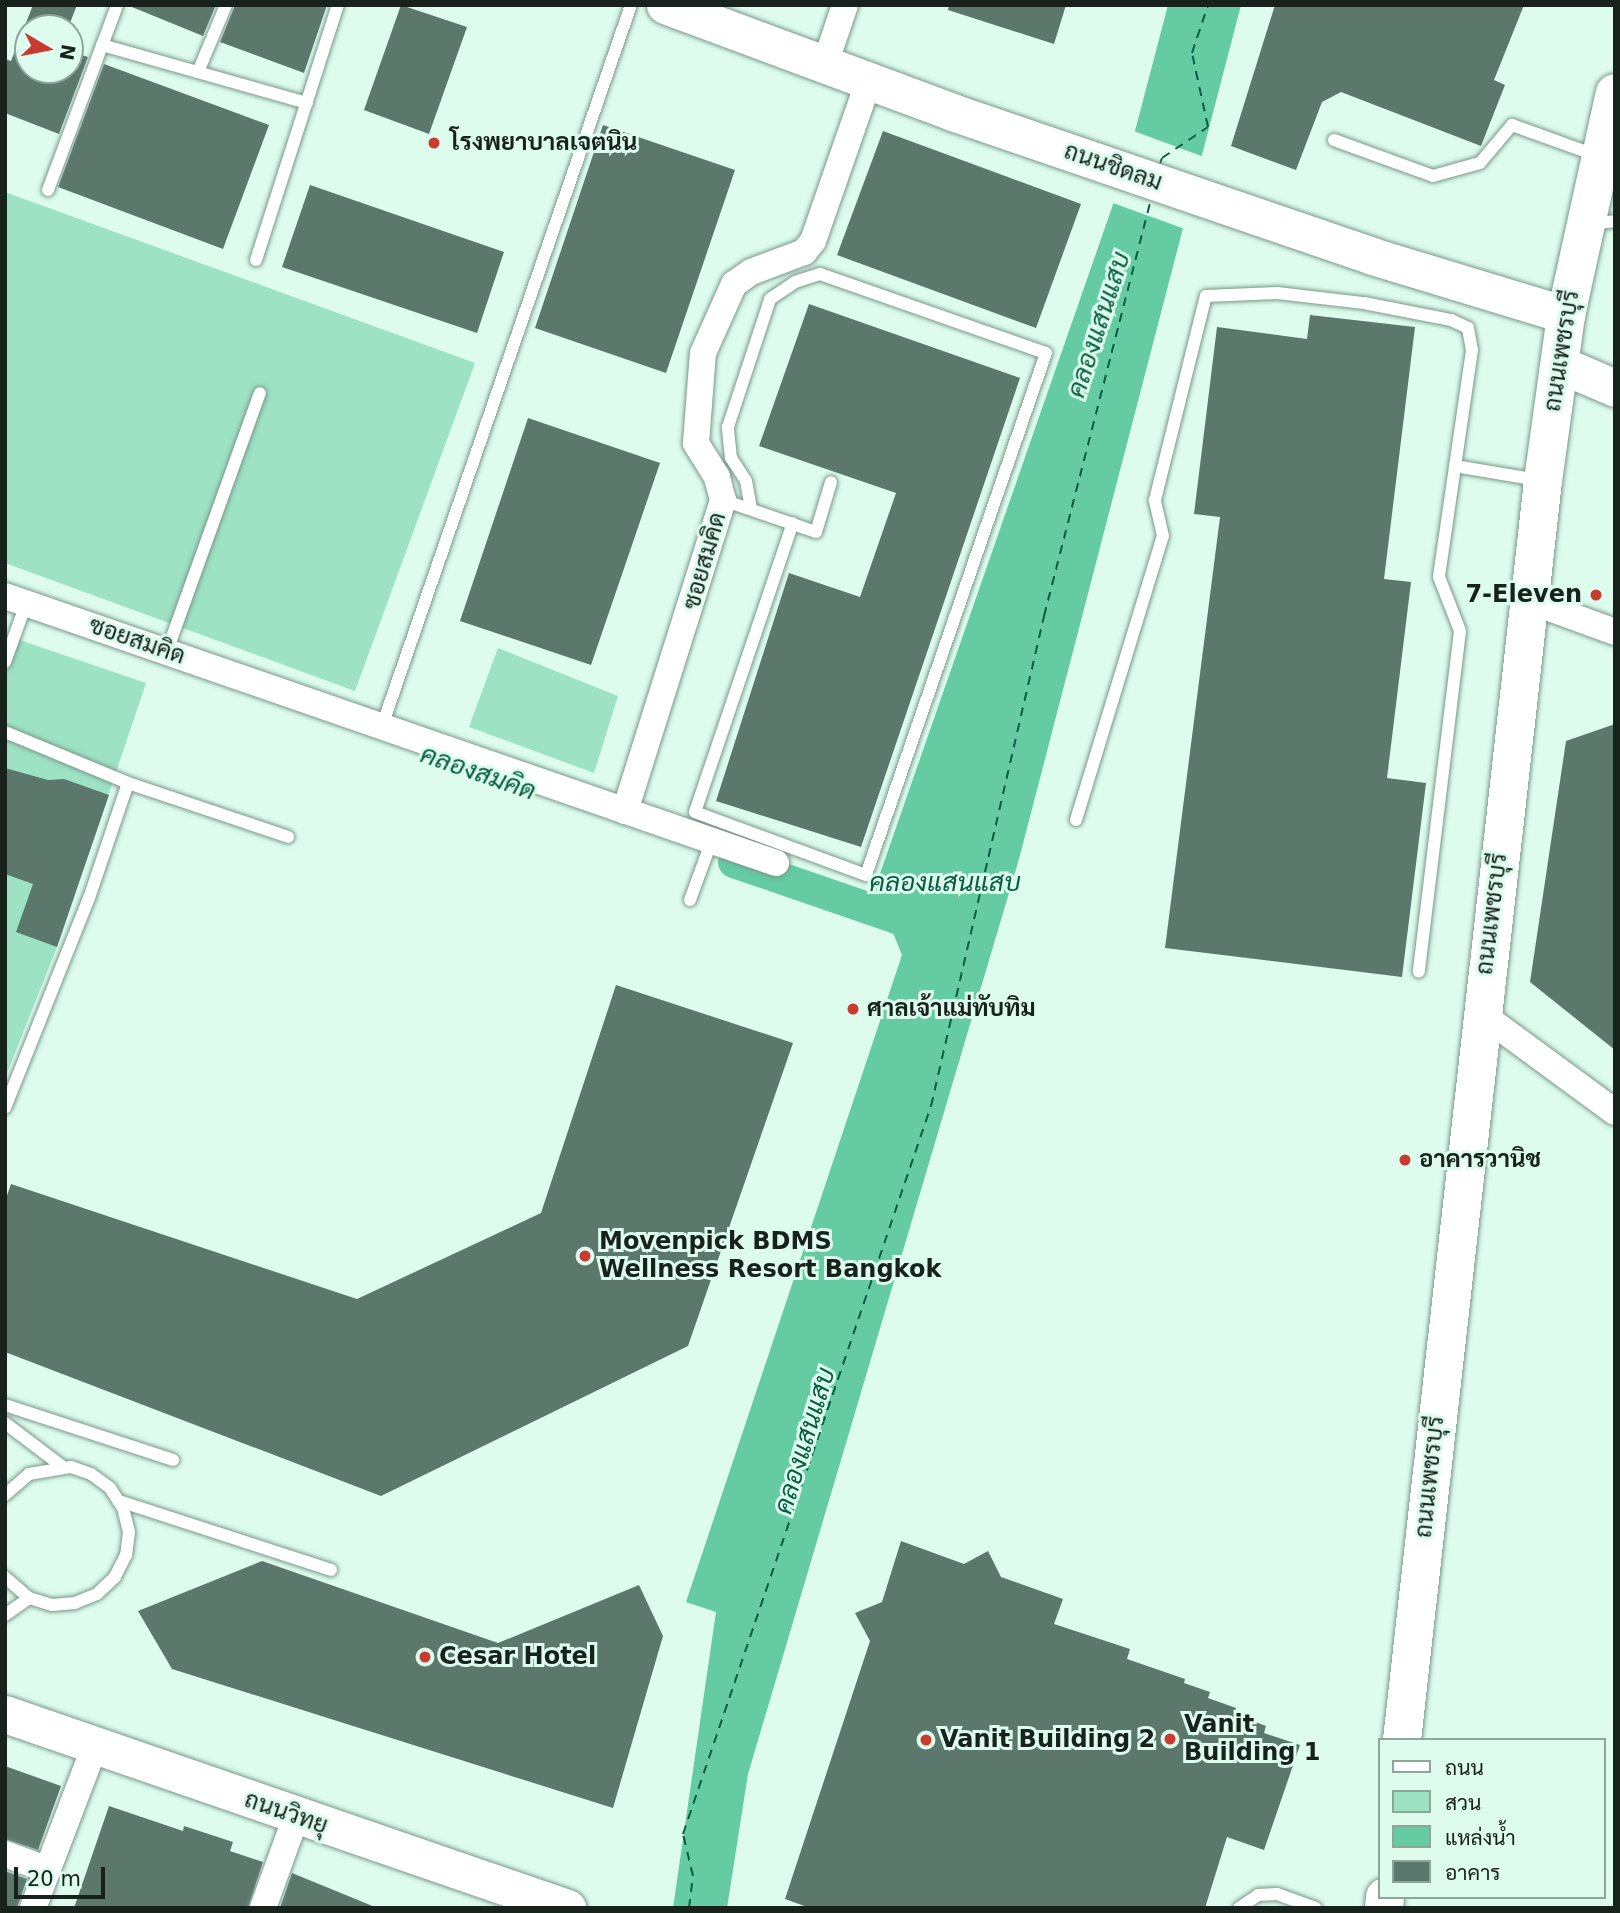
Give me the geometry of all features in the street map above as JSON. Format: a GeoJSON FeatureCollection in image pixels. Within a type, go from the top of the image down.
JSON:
{"type":"FeatureCollection","features":[{"type":"Feature","properties":{"kind":"main road","name":"ถนนเพชรบุรี"},"geometry":{"type":"LineString","coordinates":[[1402,1738],[1480,1013],[1543,481],[1566,315],[1599,223],[1598,156],[1615,93]]}},
{"type":"Feature","properties":{"kind":"street","name":"ถนนชิดลม"},"geometry":{"type":"LineString","coordinates":[[665,5],[953,112],[1372,256],[1566,315]]}},
{"type":"Feature","properties":{"kind":"street"},"geometry":{"type":"LineString","coordinates":[[825,64],[845,5]]}},
{"type":"Feature","properties":{"kind":"street","name":"ซอยสมคิด"},"geometry":{"type":"LineString","coordinates":[[625,811],[723,500],[717,477],[696,443],[702,353],[733,284],[751,272],[804,251],[813,241],[869,80]]}},
{"type":"Feature","properties":{"kind":"street"},"geometry":{"type":"LineString","coordinates":[[1559,364],[1615,387]]}},
{"type":"Feature","properties":{"kind":"street","name":"ซอยสมคิด"},"geometry":{"type":"LineString","coordinates":[[16,600],[776,863]]}},
{"type":"Feature","properties":{"kind":"street"},"geometry":{"type":"LineString","coordinates":[[1530,601],[1615,632]]}},
{"type":"Feature","properties":{"kind":"street"},"geometry":{"type":"LineString","coordinates":[[1480,1013],[1615,1112]]}},
{"type":"Feature","properties":{"kind":"street","name":"ถนนวิทยุ"},"geometry":{"type":"LineString","coordinates":[[5,1714],[296,1817],[567,1908]]}},
{"type":"Feature","properties":{"kind":"street"},"geometry":{"type":"LineString","coordinates":[[33,1908],[94,1746]]}},
{"type":"Feature","properties":{"kind":"street"},"geometry":{"type":"LineString","coordinates":[[263,1908],[296,1817]]}},
{"type":"Feature","properties":{"kind":"street"},"geometry":{"type":"LineString","coordinates":[[5,1854],[48,1870]]}},
{"type":"Feature","properties":{"kind":"lane"},"geometry":{"type":"LineString","coordinates":[[48,190],[117,5]]}},
{"type":"Feature","properties":{"kind":"lane"},"geometry":{"type":"LineString","coordinates":[[198,72],[226,5]]}},
{"type":"Feature","properties":{"kind":"lane"},"geometry":{"type":"LineString","coordinates":[[256,260],[338,5]]}},
{"type":"Feature","properties":{"kind":"lane"},"geometry":{"type":"LineString","coordinates":[[382,726],[631,5]]}},
{"type":"Feature","properties":{"kind":"lane"},"geometry":{"type":"LineString","coordinates":[[102,45],[307,103]]}},
{"type":"Feature","properties":{"kind":"lane"},"geometry":{"type":"LineString","coordinates":[[1334,140],[1433,176],[1480,163],[1512,125],[1598,156]]}},
{"type":"Feature","properties":{"kind":"lane"},"geometry":{"type":"LineString","coordinates":[[751,509],[746,481],[731,458],[728,427],[770,299],[795,282],[820,274],[1045,353],[866,875],[695,812],[793,523]]}},
{"type":"Feature","properties":{"kind":"lane"},"geometry":{"type":"LineString","coordinates":[[1076,820],[1163,536],[1155,500],[1206,296],[1277,293],[1364,303],[1451,320],[1468,328],[1472,350],[1439,577],[1460,631],[1419,972]]}},
{"type":"Feature","properties":{"kind":"lane"},"geometry":{"type":"LineString","coordinates":[[167,652],[260,393]]}},
{"type":"Feature","properties":{"kind":"lane"},"geometry":{"type":"LineString","coordinates":[[1455,466],[1543,481]]}},
{"type":"Feature","properties":{"kind":"lane"},"geometry":{"type":"LineString","coordinates":[[723,500],[816,532],[831,482]]}},
{"type":"Feature","properties":{"kind":"lane"},"geometry":{"type":"LineString","coordinates":[[5,662],[16,600]]}},
{"type":"Feature","properties":{"kind":"lane"},"geometry":{"type":"LineString","coordinates":[[5,732],[128,783],[288,837]]}},
{"type":"Feature","properties":{"kind":"lane"},"geometry":{"type":"LineString","coordinates":[[5,1108],[89,898],[128,783]]}},
{"type":"Feature","properties":{"kind":"lane"},"geometry":{"type":"LineString","coordinates":[[690,900],[713,839]]}},
{"type":"Feature","properties":{"kind":"lane"},"geometry":{"type":"LineString","coordinates":[[5,1405],[173,1460]]}},
{"type":"Feature","properties":{"kind":"lane"},"geometry":{"type":"LineString","coordinates":[[5,1423],[63,1467],[91,1474],[119,1501],[331,1570]]}},
{"type":"Feature","properties":{"kind":"lane"},"geometry":{"type":"LineString","coordinates":[[5,1495],[29,1474],[63,1467]]}},
{"type":"Feature","properties":{"kind":"lane"},"geometry":{"type":"LineString","coordinates":[[5,1577],[29,1598],[52,1605],[75,1603],[97,1594],[115,1577],[126,1555],[129,1531],[119,1501]]}},
{"type":"Feature","properties":{"kind":"lane"},"geometry":{"type":"LineString","coordinates":[[5,1615],[29,1598]]}},
{"type":"Feature","properties":{"kind":"lane"},"geometry":{"type":"LineString","coordinates":[[1239,1908],[1258,1895],[1277,1894],[1316,1908]]}},
{"type":"Feature","properties":{"kind":"green space"},"geometry":{"type":"Polygon","coordinates":[[[5,192],[475,363],[355,691],[5,563],[5,192]]]}},
{"type":"Feature","properties":{"kind":"green space"},"geometry":{"type":"Polygon","coordinates":[[[5,635],[146,683],[57,947],[5,1078],[5,635]]]}},
{"type":"Feature","properties":{"kind":"green space"},"geometry":{"type":"Polygon","coordinates":[[[498,648],[618,696],[594,773],[469,727],[498,648]]]}},
{"type":"Feature","properties":{"kind":"water","name":"คลองแสนแสบ"},"geometry":{"type":"Polygon","coordinates":[[[1168,5],[1241,5],[1019,859],[748,1774],[727,1908],[673,1908],[716,1612],[686,1602],[902,955],[875,888],[1124,173],[1168,5]]]}},
{"type":"Feature","properties":{"kind":"pier"},"geometry":{"type":"Polygon","coordinates":[[[1131,130],[1204,157],[1185,229],[1110,202],[1131,130]]]}},
{"type":"Feature","properties":{"kind":"building"},"geometry":{"type":"Polygon","coordinates":[[[33,5],[77,5],[73,14],[29,14],[33,5]]]}},
{"type":"Feature","properties":{"kind":"building"},"geometry":{"type":"Polygon","coordinates":[[[127,5],[216,5],[203,36],[127,5]]]}},
{"type":"Feature","properties":{"kind":"building"},"geometry":{"type":"Polygon","coordinates":[[[235,5],[327,5],[304,73],[220,42],[235,5]]]}},
{"type":"Feature","properties":{"kind":"building"},"geometry":{"type":"Polygon","coordinates":[[[401,5],[467,27],[429,134],[364,110],[401,5]]]}},
{"type":"Feature","properties":{"kind":"building"},"geometry":{"type":"Polygon","coordinates":[[[949,5],[1066,5],[1054,44],[948,10],[949,5]]]}},
{"type":"Feature","properties":{"kind":"building"},"geometry":{"type":"Polygon","coordinates":[[[1275,5],[1524,5],[1494,80],[1505,85],[1481,146],[1341,92],[1322,102],[1296,170],[1231,146],[1275,5]]]}},
{"type":"Feature","properties":{"kind":"building"},"geometry":{"type":"Polygon","coordinates":[[[14,53],[14,84],[78,84],[59,134],[5,113],[5,59],[11,61],[14,53]]]}},
{"type":"Feature","properties":{"kind":"building"},"geometry":{"type":"Polygon","coordinates":[[[104,64],[269,125],[223,249],[58,187],[104,64]]]}},
{"type":"Feature","properties":{"kind":"building"},"geometry":{"type":"Polygon","coordinates":[[[603,125],[735,170],[666,373],[535,328],[603,125]]]}},
{"type":"Feature","properties":{"kind":"building"},"geometry":{"type":"Polygon","coordinates":[[[883,131],[1081,204],[1036,328],[837,255],[883,131]]]}},
{"type":"Feature","properties":{"kind":"building"},"geometry":{"type":"Polygon","coordinates":[[[310,185],[504,252],[477,333],[282,267],[310,185]]]}},
{"type":"Feature","properties":{"kind":"building"},"geometry":{"type":"Polygon","coordinates":[[[809,304],[1020,378],[861,847],[716,801],[789,573],[860,597],[896,493],[759,446],[809,304]]]}},
{"type":"Feature","properties":{"kind":"building"},"geometry":{"type":"Polygon","coordinates":[[[1310,315],[1415,327],[1384,579],[1411,582],[1387,778],[1426,783],[1402,977],[1165,948],[1220,517],[1194,514],[1217,327],[1307,339],[1310,315]]]}},
{"type":"Feature","properties":{"kind":"building"},"geometry":{"type":"Polygon","coordinates":[[[528,418],[660,463],[591,665],[460,621],[528,418]]]}},
{"type":"Feature","properties":{"kind":"building"},"geometry":{"type":"Polygon","coordinates":[[[1615,724],[1615,1050],[1530,982],[1566,741],[1615,724]]]}},
{"type":"Feature","properties":{"kind":"building"},"geometry":{"type":"Polygon","coordinates":[[[5,768],[48,780],[64,779],[109,795],[57,947],[16,932],[33,884],[5,874],[5,768]]]}},
{"type":"Feature","properties":{"kind":"building","name":"Movenpick BDMS Wellness Resort Bangkok"},"geometry":{"type":"Polygon","coordinates":[[[616,985],[793,1043],[688,1346],[381,1496],[5,1352],[5,1201],[11,1184],[357,1299],[541,1213],[616,985]]]}},
{"type":"Feature","properties":{"kind":"building","name":"Vanit Building 2"},"geometry":{"type":"Polygon","coordinates":[[[901,1541],[964,1564],[988,1551],[1001,1577],[1063,1599],[1054,1624],[1130,1649],[1127,1659],[1185,1679],[1184,1683],[1210,1692],[1208,1698],[1236,1708],[1234,1714],[1266,1726],[1264,1733],[1300,1745],[1264,1850],[1227,1837],[1205,1908],[810,1908],[785,1899],[870,1641],[855,1613],[882,1602],[901,1541]]]}},
{"type":"Feature","properties":{"kind":"building"},"geometry":{"type":"Polygon","coordinates":[[[262,1561],[498,1643],[639,1585],[663,1636],[613,1808],[172,1669],[138,1611],[262,1561]]]}},
{"type":"Feature","properties":{"kind":"building"},"geometry":{"type":"Polygon","coordinates":[[[5,1766],[61,1786],[38,1850],[5,1839],[5,1766]]]}},
{"type":"Feature","properties":{"kind":"building"},"geometry":{"type":"Polygon","coordinates":[[[109,1806],[183,1831],[184,1826],[233,1842],[230,1851],[263,1862],[248,1908],[74,1908],[109,1806]]]}},
{"type":"Feature","properties":{"kind":"building"},"geometry":{"type":"Polygon","coordinates":[[[5,1871],[27,1879],[17,1908],[5,1908],[5,1871]]]}},
{"type":"Feature","properties":{"kind":"building"},"geometry":{"type":"Polygon","coordinates":[[[292,1873],[375,1907],[375,1908],[280,1908],[292,1873]]]}},
{"type":"Feature","properties":{"kind":"waterway","name":"คลองสมคิด"},"geometry":{"type":"LineString","coordinates":[[734,862],[923,927]]}},
{"type":"Feature","properties":{"kind":"ferry route"},"geometry":{"type":"LineString","coordinates":[[1160,164],[1162,158],[1208,127],[1192,53],[1208,5]]}},
{"type":"Feature","properties":{"kind":"ferry route"},"geometry":{"type":"LineString","coordinates":[[689,1908],[693,1876],[683,1834],[931,1106],[1044,616],[1151,200]]}},
{"type":"Feature","properties":{"kind":"place","name":"โรงพยาบาลเจตนิน"},"geometry":{"type":"Point","coordinates":[434,143]}},
{"type":"Feature","properties":{"kind":"place","name":"7-Eleven"},"geometry":{"type":"Point","coordinates":[1596,595]}},
{"type":"Feature","properties":{"kind":"place","name":"ศาลเจ้าแม่ทับทิม"},"geometry":{"type":"Point","coordinates":[853,1009]}},
{"type":"Feature","properties":{"kind":"place","name":"อาคารวานิช"},"geometry":{"type":"Point","coordinates":[1405,1160]}},
{"type":"Feature","properties":{"kind":"place","name":"Movenpick BDMS Wellness Resort Bangkok"},"geometry":{"type":"Point","coordinates":[585,1256]}},
{"type":"Feature","properties":{"kind":"place","name":"Cesar Hotel"},"geometry":{"type":"Point","coordinates":[425,1657]}},
{"type":"Feature","properties":{"kind":"place","name":"Vanit Building 1"},"geometry":{"type":"Point","coordinates":[1170,1739]}},
{"type":"Feature","properties":{"kind":"place","name":"Vanit Building 2"},"geometry":{"type":"Point","coordinates":[926,1740]}}]}
